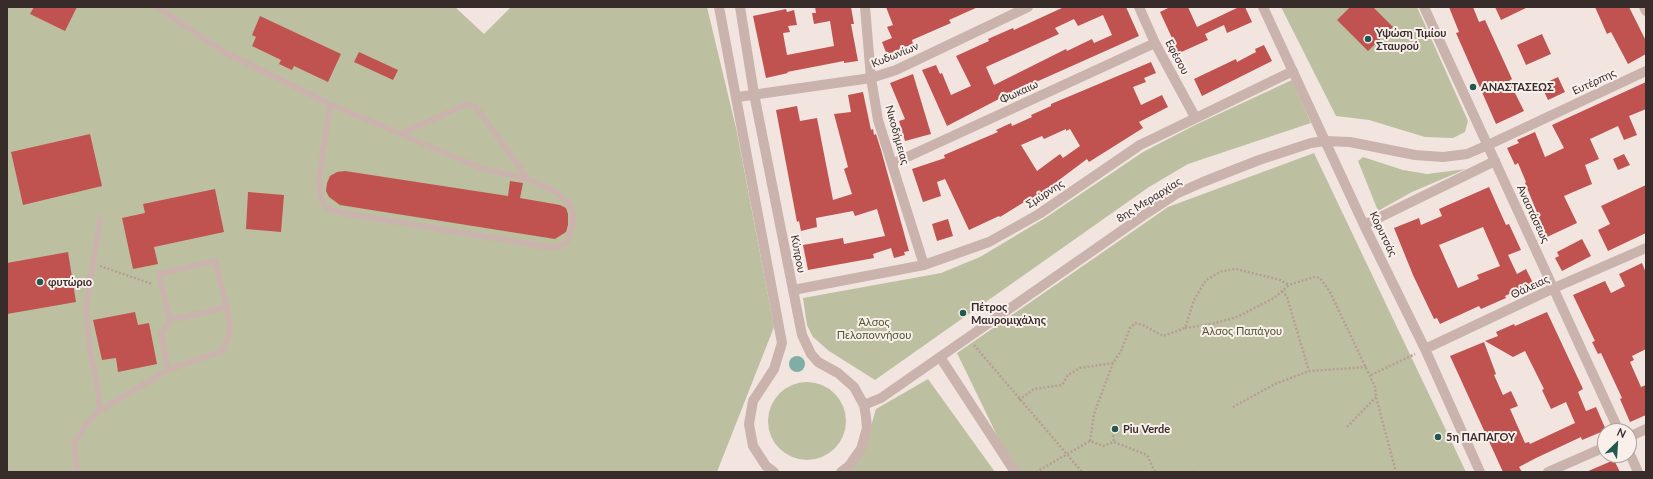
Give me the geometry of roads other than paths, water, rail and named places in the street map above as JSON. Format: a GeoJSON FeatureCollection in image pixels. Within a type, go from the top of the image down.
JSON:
{"type":"FeatureCollection","features":[{"type":"Feature","properties":{"kind":"street"},"geometry":{"type":"LineString","coordinates":[[719,7],[738,97],[782,343],[774,369],[753,401],[749,424],[753,446],[766,466],[774,472]]}},
{"type":"Feature","properties":{"kind":"street","name":"Κύπρου"},"geometry":{"type":"LineString","coordinates":[[740,7],[754,94],[802,335],[811,354],[818,362],[847,380],[854,388],[864,405],[866,417],[865,438],[856,458],[841,472]]}},
{"type":"Feature","properties":{"kind":"street","name":"Νικοδήμειας"},"geometry":{"type":"LineString","coordinates":[[865,7],[871,78],[878,120],[924,265]]}},
{"type":"Feature","properties":{"kind":"street","name":"Κυδωνίων"},"geometry":{"type":"LineString","coordinates":[[738,97],[871,78],[896,70],[1028,7]]}},
{"type":"Feature","properties":{"kind":"street","name":"Εφέσου"},"geometry":{"type":"LineString","coordinates":[[1139,7],[1155,43],[1195,117]]}},
{"type":"Feature","properties":{"kind":"street","name":"Κορυτσάς"},"geometry":{"type":"LineString","coordinates":[[1263,7],[1364,225],[1425,349],[1480,472]]}},
{"type":"Feature","properties":{"kind":"street","name":"Αναστάσεως"},"geometry":{"type":"LineString","coordinates":[[1424,7],[1615,423]]}},
{"type":"Feature","properties":{"kind":"street"},"geometry":{"type":"LineString","coordinates":[[1644,7],[1646,11]]}},
{"type":"Feature","properties":{"kind":"street","name":"Φωκαιω"},"geometry":{"type":"LineString","coordinates":[[892,164],[1155,43]]}},
{"type":"Feature","properties":{"kind":"street","name":"Σμύρνης"},"geometry":{"type":"LineString","coordinates":[[793,290],[924,265],[989,242],[1039,214],[1140,145],[1195,117],[1293,71]]}},
{"type":"Feature","properties":{"kind":"street","name":"Ευτέρπης"},"geometry":{"type":"LineString","coordinates":[[1488,145],[1646,71]]}},
{"type":"Feature","properties":{"kind":"street","name":"8ης Μεραρχίας"},"geometry":{"type":"LineString","coordinates":[[864,405],[881,398],[1176,194],[1259,160],[1311,143],[1326,141],[1350,142],[1415,155],[1442,157],[1467,154],[1488,145]]}},
{"type":"Feature","properties":{"kind":"street"},"geometry":{"type":"LineString","coordinates":[[1364,225],[1495,161]]}},
{"type":"Feature","properties":{"kind":"street","name":"Θάλειας"},"geometry":{"type":"LineString","coordinates":[[1425,349],[1554,288],[1646,248]]}},
{"type":"Feature","properties":{"kind":"street"},"geometry":{"type":"LineString","coordinates":[[940,357],[1015,472]]}},
{"type":"Feature","properties":{"kind":"street"},"geometry":{"type":"LineString","coordinates":[[1548,472],[1597,451]]}},
{"type":"Feature","properties":{"kind":"lane"},"geometry":{"type":"LineString","coordinates":[[157,7],[222,51],[330,104],[481,168],[528,179],[556,192],[570,205],[573,213],[573,226],[566,242],[553,248],[338,212],[327,208],[321,200],[319,179],[330,104]]}},
{"type":"Feature","properties":{"kind":"lane"},"geometry":{"type":"LineString","coordinates":[[400,134],[467,104],[471,104],[480,111],[528,179]]}},
{"type":"Feature","properties":{"kind":"lane"},"geometry":{"type":"LineString","coordinates":[[99,411],[99,396],[89,344],[86,308],[100,219]]}},
{"type":"Feature","properties":{"kind":"lane"},"geometry":{"type":"LineString","coordinates":[[77,472],[74,443],[84,427],[99,411],[168,370],[223,351],[230,333],[227,307],[215,261],[159,274],[170,320]]}},
{"type":"Feature","properties":{"kind":"lane"},"geometry":{"type":"LineString","coordinates":[[168,370],[161,334],[170,320],[227,307]]}},
{"type":"Feature","properties":{"kind":"water"},"geometry":{"type":"Polygon","coordinates":[[[797,356],[803,358],[805,364],[803,370],[797,372],[791,370],[789,364],[791,358],[797,356]]]}},
{"type":"Feature","properties":{"kind":"place","name":"Υψώση Τιμίου Σταυρού"},"geometry":{"type":"Point","coordinates":[1368,39]}},
{"type":"Feature","properties":{"kind":"place","name":"ΑΝΑΣΤΑΣΕΩΣ"},"geometry":{"type":"Point","coordinates":[1473,87]}},
{"type":"Feature","properties":{"kind":"place","name":"φυτώριο"},"geometry":{"type":"Point","coordinates":[40,282]}},
{"type":"Feature","properties":{"kind":"place","name":"Πέτρος Μαυρομιχάλης"},"geometry":{"type":"Point","coordinates":[963,313]}},
{"type":"Feature","properties":{"kind":"place","name":"Piu Verde"},"geometry":{"type":"Point","coordinates":[1115,429]}},
{"type":"Feature","properties":{"kind":"place","name":"5η ΠΑΠΑΓΟΥ"},"geometry":{"type":"Point","coordinates":[1438,437]}},
{"type":"Feature","properties":{"kind":"park label","name":"Άλσος Πελοποννήσου"},"geometry":{"type":"Point","coordinates":[874,328]}},
{"type":"Feature","properties":{"kind":"park label","name":"Άλσος Παπάγου"},"geometry":{"type":"Point","coordinates":[1242,331]}}]}
